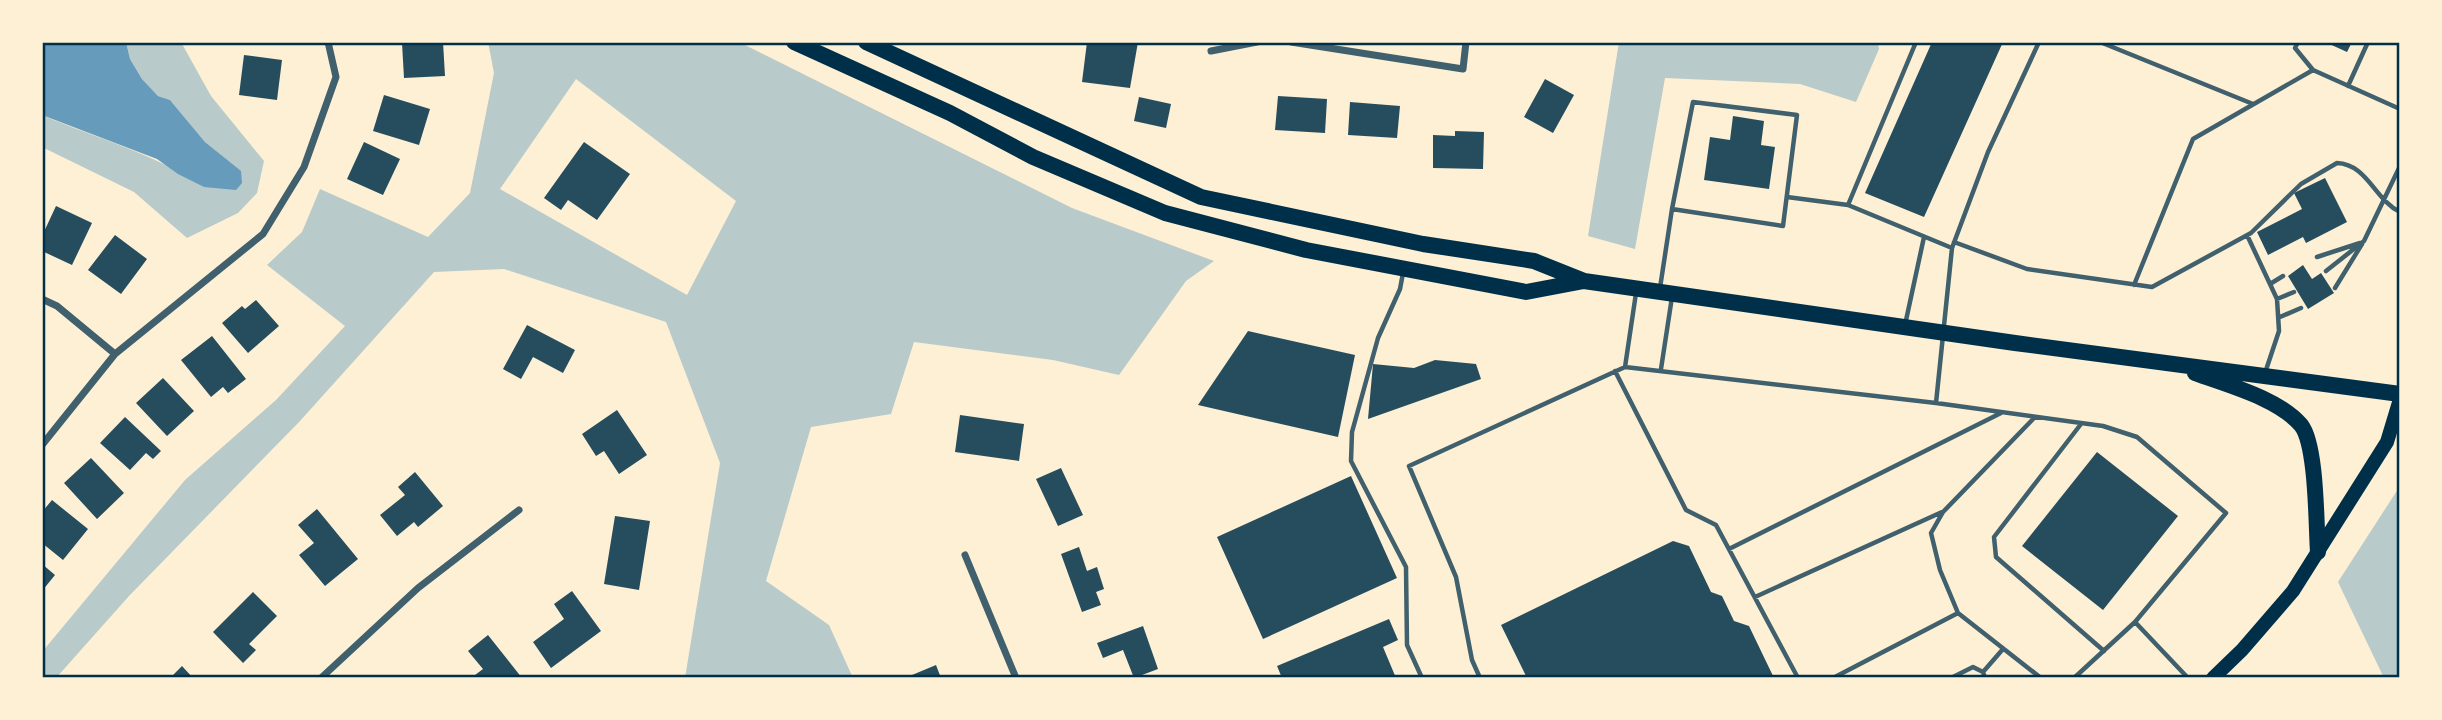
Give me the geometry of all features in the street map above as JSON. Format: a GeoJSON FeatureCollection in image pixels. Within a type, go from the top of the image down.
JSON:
{"type":"FeatureCollection","features":[{"type":"Feature","properties":{"kind":"main road"},"geometry":{"type":"LineString","coordinates":[[794,42],[950,113],[1033,157],[1165,213],[1306,250],[1526,292],[1584,281]]}},
{"type":"Feature","properties":{"kind":"main road"},"geometry":{"type":"LineString","coordinates":[[866,42],[1201,197],[1423,244],[1534,261],[1584,281],[2400,396],[2387,442],[2318,552],[2292,591],[2242,650],[2213,678]]}},
{"type":"Feature","properties":{"kind":"main road"},"geometry":{"type":"LineString","coordinates":[[2170,363],[2267,400],[2301,425],[2309,446],[2318,552]]}},
{"type":"Feature","properties":{"kind":"street"},"geometry":{"type":"LineString","coordinates":[[42,445],[115,354],[262,234],[304,167],[336,77],[328,42]]}},
{"type":"Feature","properties":{"kind":"street"},"geometry":{"type":"LineString","coordinates":[[1211,51],[1257,42]]}},
{"type":"Feature","properties":{"kind":"street"},"geometry":{"type":"LineString","coordinates":[[1291,42],[1463,69],[1466,42]]}},
{"type":"Feature","properties":{"kind":"street"},"geometry":{"type":"LineString","coordinates":[[42,299],[57,306],[115,354]]}},
{"type":"Feature","properties":{"kind":"street"},"geometry":{"type":"LineString","coordinates":[[321,678],[418,589],[519,510]]}},
{"type":"Feature","properties":{"kind":"street"},"geometry":{"type":"LineString","coordinates":[[965,555],[1016,678]]}},
{"type":"Feature","properties":{"kind":"lane"},"geometry":{"type":"LineString","coordinates":[[1848,205],[1916,42]]}},
{"type":"Feature","properties":{"kind":"lane"},"geometry":{"type":"LineString","coordinates":[[1936,403],[1953,245],[1988,152],[2039,42]]}},
{"type":"Feature","properties":{"kind":"lane"},"geometry":{"type":"LineString","coordinates":[[2100,42],[2253,104]]}},
{"type":"Feature","properties":{"kind":"lane"},"geometry":{"type":"LineString","coordinates":[[2298,42],[2295,48],[2313,70],[2400,109]]}},
{"type":"Feature","properties":{"kind":"lane"},"geometry":{"type":"LineString","coordinates":[[2348,86],[2368,42]]}},
{"type":"Feature","properties":{"kind":"lane"},"geometry":{"type":"LineString","coordinates":[[2395,42],[2400,44]]}},
{"type":"Feature","properties":{"kind":"lane"},"geometry":{"type":"LineString","coordinates":[[2134,285],[2193,139],[2313,70]]}},
{"type":"Feature","properties":{"kind":"lane"},"geometry":{"type":"LineString","coordinates":[[1661,369],[1672,209],[1693,103],[1797,115],[1783,226],[1672,209]]}},
{"type":"Feature","properties":{"kind":"lane"},"geometry":{"type":"LineString","coordinates":[[1787,197],[1848,205],[1924,237],[2027,269],[2152,287],[2247,235],[2301,184],[2337,163],[2355,167],[2385,201],[2400,212]]}},
{"type":"Feature","properties":{"kind":"lane"},"geometry":{"type":"LineString","coordinates":[[2335,288],[2364,241],[2400,166]]}},
{"type":"Feature","properties":{"kind":"lane"},"geometry":{"type":"LineString","coordinates":[[2247,235],[2277,299],[2280,317],[2264,376]]}},
{"type":"Feature","properties":{"kind":"lane"},"geometry":{"type":"LineString","coordinates":[[1904,327],[1924,237]]}},
{"type":"Feature","properties":{"kind":"lane"},"geometry":{"type":"LineString","coordinates":[[2318,257],[2364,241]]}},
{"type":"Feature","properties":{"kind":"lane"},"geometry":{"type":"LineString","coordinates":[[2326,271],[2364,241]]}},
{"type":"Feature","properties":{"kind":"lane"},"geometry":{"type":"LineString","coordinates":[[1404,269],[1400,289],[1375,350],[1352,432],[1351,461],[1406,568],[1406,645],[1422,678]]}},
{"type":"Feature","properties":{"kind":"lane"},"geometry":{"type":"LineString","coordinates":[[2270,284],[2283,276]]}},
{"type":"Feature","properties":{"kind":"lane"},"geometry":{"type":"LineString","coordinates":[[1625,367],[1636,289]]}},
{"type":"Feature","properties":{"kind":"lane"},"geometry":{"type":"LineString","coordinates":[[2277,299],[2294,292]]}},
{"type":"Feature","properties":{"kind":"lane"},"geometry":{"type":"LineString","coordinates":[[2280,317],[2301,308]]}},
{"type":"Feature","properties":{"kind":"lane"},"geometry":{"type":"LineString","coordinates":[[1480,678],[1472,660],[1456,577],[1409,466],[1625,367],[1661,369],[2002,412],[2081,423],[2137,437],[2226,513],[2135,622],[2074,678]]}},
{"type":"Feature","properties":{"kind":"lane"},"geometry":{"type":"LineString","coordinates":[[1615,371],[1686,510],[1716,524],[1798,678]]}},
{"type":"Feature","properties":{"kind":"lane"},"geometry":{"type":"LineString","coordinates":[[1729,549],[2002,412]]}},
{"type":"Feature","properties":{"kind":"lane"},"geometry":{"type":"LineString","coordinates":[[2036,417],[1944,512],[1931,533],[1940,570],[1958,613],[2041,678]]}},
{"type":"Feature","properties":{"kind":"lane"},"geometry":{"type":"LineString","coordinates":[[2081,423],[1994,537],[1996,557],[2104,651]]}},
{"type":"Feature","properties":{"kind":"lane"},"geometry":{"type":"LineString","coordinates":[[1755,597],[1944,512]]}},
{"type":"Feature","properties":{"kind":"lane"},"geometry":{"type":"LineString","coordinates":[[1833,678],[1958,613]]}},
{"type":"Feature","properties":{"kind":"lane"},"geometry":{"type":"LineString","coordinates":[[2135,622],[2188,678]]}},
{"type":"Feature","properties":{"kind":"lane"},"geometry":{"type":"LineString","coordinates":[[1951,678],[1973,667],[1984,675],[2003,649]]}},
{"type":"Feature","properties":{"kind":"shaded area"},"geometry":{"type":"Polygon","coordinates":[[[126,42],[181,42],[211,96],[264,161],[257,193],[238,213],[187,238],[134,192],[42,147],[42,115],[145,156],[204,187],[240,171],[205,142],[170,100],[158,96],[142,79],[130,59],[126,42]]]}},
{"type":"Feature","properties":{"kind":"shaded area"},"geometry":{"type":"Polygon","coordinates":[[[488,42],[739,42],[1072,208],[1214,261],[1186,281],[1119,375],[1053,360],[914,342],[891,414],[811,427],[766,581],[829,625],[853,678],[685,678],[720,463],[666,322],[504,269],[434,272],[300,421],[129,596],[56,678],[42,678],[42,652],[185,480],[276,400],[345,326],[267,265],[302,232],[320,189],[428,237],[470,193],[494,73],[488,42]],[[576,79],[500,189],[687,295],[736,201],[576,79]]]}},
{"type":"Feature","properties":{"kind":"shaded area"},"geometry":{"type":"Polygon","coordinates":[[[1619,42],[1878,42],[1879,49],[1856,102],[1800,84],[1665,78],[1635,249],[1588,236],[1619,42]]]}},
{"type":"Feature","properties":{"kind":"shaded area"},"geometry":{"type":"Polygon","coordinates":[[[2400,486],[2400,678],[2384,678],[2338,582],[2400,486]]]}},
{"type":"Feature","properties":{"kind":"water"},"geometry":{"type":"Polygon","coordinates":[[[42,42],[126,42],[130,59],[142,79],[158,96],[170,100],[205,142],[241,171],[242,183],[236,190],[204,187],[178,174],[157,159],[42,115],[42,42]]]}},
{"type":"Feature","properties":{"kind":"building"},"geometry":{"type":"Polygon","coordinates":[[[443,42],[445,76],[404,78],[402,43],[443,42]]]}},
{"type":"Feature","properties":{"kind":"building"},"geometry":{"type":"Polygon","coordinates":[[[1087,42],[1138,42],[1130,88],[1082,82],[1087,42]]]}},
{"type":"Feature","properties":{"kind":"building"},"geometry":{"type":"Polygon","coordinates":[[[1932,42],[2003,42],[1924,217],[1865,193],[1932,42]]]}},
{"type":"Feature","properties":{"kind":"building"},"geometry":{"type":"Polygon","coordinates":[[[2325,42],[2352,42],[2347,52],[2325,42]]]}},
{"type":"Feature","properties":{"kind":"building"},"geometry":{"type":"Polygon","coordinates":[[[244,55],[282,60],[277,100],[239,95],[244,55]]]}},
{"type":"Feature","properties":{"kind":"building"},"geometry":{"type":"Polygon","coordinates":[[[1545,79],[1574,95],[1553,133],[1524,117],[1545,79]]]}},
{"type":"Feature","properties":{"kind":"building"},"geometry":{"type":"Polygon","coordinates":[[[384,95],[430,109],[419,145],[373,131],[384,95]]]}},
{"type":"Feature","properties":{"kind":"building"},"geometry":{"type":"Polygon","coordinates":[[[1278,96],[1327,99],[1325,133],[1275,130],[1278,96]]]}},
{"type":"Feature","properties":{"kind":"building"},"geometry":{"type":"Polygon","coordinates":[[[1139,97],[1171,104],[1166,128],[1134,121],[1139,97]]]}},
{"type":"Feature","properties":{"kind":"building"},"geometry":{"type":"Polygon","coordinates":[[[1350,102],[1400,106],[1397,138],[1348,135],[1350,102]]]}},
{"type":"Feature","properties":{"kind":"building"},"geometry":{"type":"Polygon","coordinates":[[[1733,116],[1764,121],[1761,145],[1775,147],[1769,189],[1704,180],[1710,137],[1730,140],[1733,116]]]}},
{"type":"Feature","properties":{"kind":"building"},"geometry":{"type":"Polygon","coordinates":[[[1455,131],[1484,132],[1483,169],[1433,168],[1433,135],[1455,136],[1455,131]]]}},
{"type":"Feature","properties":{"kind":"building"},"geometry":{"type":"Polygon","coordinates":[[[364,142],[400,159],[383,195],[347,179],[364,142]]]}},
{"type":"Feature","properties":{"kind":"building"},"geometry":{"type":"Polygon","coordinates":[[[584,142],[630,174],[597,220],[568,200],[561,210],[544,198],[584,142]]]}},
{"type":"Feature","properties":{"kind":"building"},"geometry":{"type":"Polygon","coordinates":[[[2325,178],[2347,222],[2306,243],[2303,237],[2268,255],[2257,232],[2302,209],[2294,193],[2325,178]]]}},
{"type":"Feature","properties":{"kind":"building"},"geometry":{"type":"Polygon","coordinates":[[[56,206],[92,223],[72,265],[42,251],[42,236],[56,206]]]}},
{"type":"Feature","properties":{"kind":"building"},"geometry":{"type":"Polygon","coordinates":[[[115,235],[147,259],[121,294],[88,270],[115,235]]]}},
{"type":"Feature","properties":{"kind":"building"},"geometry":{"type":"Polygon","coordinates":[[[2303,265],[2312,279],[2321,273],[2334,293],[2308,309],[2288,276],[2303,265]]]}},
{"type":"Feature","properties":{"kind":"building"},"geometry":{"type":"Polygon","coordinates":[[[256,300],[279,326],[248,353],[222,323],[242,306],[245,309],[256,300]]]}},
{"type":"Feature","properties":{"kind":"building"},"geometry":{"type":"Polygon","coordinates":[[[527,325],[575,350],[563,373],[533,357],[521,379],[503,369],[527,325]]]}},
{"type":"Feature","properties":{"kind":"building"},"geometry":{"type":"Polygon","coordinates":[[[1248,331],[1355,355],[1338,437],[1198,405],[1248,331]]]}},
{"type":"Feature","properties":{"kind":"building"},"geometry":{"type":"Polygon","coordinates":[[[212,336],[246,379],[228,393],[223,387],[211,397],[181,360],[212,336]]]}},
{"type":"Feature","properties":{"kind":"building"},"geometry":{"type":"Polygon","coordinates":[[[1435,360],[1476,364],[1481,379],[1368,419],[1373,364],[1414,368],[1435,360]]]}},
{"type":"Feature","properties":{"kind":"building"},"geometry":{"type":"Polygon","coordinates":[[[163,378],[194,411],[167,436],[136,403],[163,378]]]}},
{"type":"Feature","properties":{"kind":"building"},"geometry":{"type":"Polygon","coordinates":[[[617,410],[647,455],[619,474],[604,451],[596,456],[582,434],[617,410]]]}},
{"type":"Feature","properties":{"kind":"building"},"geometry":{"type":"Polygon","coordinates":[[[960,415],[1024,424],[1019,461],[955,452],[960,415]]]}},
{"type":"Feature","properties":{"kind":"building"},"geometry":{"type":"Polygon","coordinates":[[[125,417],[161,451],[153,459],[146,453],[130,470],[100,443],[125,417]]]}},
{"type":"Feature","properties":{"kind":"building"},"geometry":{"type":"Polygon","coordinates":[[[2097,452],[2178,516],[2103,610],[2022,546],[2097,452]]]}},
{"type":"Feature","properties":{"kind":"building"},"geometry":{"type":"Polygon","coordinates":[[[91,458],[124,493],[97,519],[64,483],[91,458]]]}},
{"type":"Feature","properties":{"kind":"building"},"geometry":{"type":"Polygon","coordinates":[[[1061,468],[1083,515],[1058,526],[1036,479],[1061,468]]]}},
{"type":"Feature","properties":{"kind":"building"},"geometry":{"type":"Polygon","coordinates":[[[415,472],[443,506],[418,527],[414,522],[397,536],[380,515],[405,495],[398,487],[415,472]]]}},
{"type":"Feature","properties":{"kind":"building"},"geometry":{"type":"Polygon","coordinates":[[[1351,476],[1397,578],[1263,639],[1217,537],[1351,476]]]}},
{"type":"Feature","properties":{"kind":"building"},"geometry":{"type":"Polygon","coordinates":[[[52,500],[88,529],[63,560],[42,543],[42,512],[52,500]]]}},
{"type":"Feature","properties":{"kind":"building"},"geometry":{"type":"Polygon","coordinates":[[[317,509],[358,559],[325,586],[299,555],[314,543],[298,525],[317,509]]]}},
{"type":"Feature","properties":{"kind":"building"},"geometry":{"type":"Polygon","coordinates":[[[615,516],[650,521],[639,590],[604,584],[615,516]]]}},
{"type":"Feature","properties":{"kind":"building"},"geometry":{"type":"Polygon","coordinates":[[[1673,541],[1689,546],[1711,592],[1722,596],[1734,621],[1749,626],[1774,678],[1522,678],[1526,676],[1501,625],[1673,541]]]}},
{"type":"Feature","properties":{"kind":"building"},"geometry":{"type":"Polygon","coordinates":[[[1079,547],[1087,571],[1097,567],[1104,589],[1096,592],[1101,605],[1082,612],[1061,554],[1079,547]]]}},
{"type":"Feature","properties":{"kind":"building"},"geometry":{"type":"Polygon","coordinates":[[[42,564],[55,575],[42,591],[42,564]]]}},
{"type":"Feature","properties":{"kind":"building"},"geometry":{"type":"Polygon","coordinates":[[[572,591],[601,631],[551,668],[533,642],[564,619],[554,604],[572,591]]]}},
{"type":"Feature","properties":{"kind":"building"},"geometry":{"type":"Polygon","coordinates":[[[253,592],[277,616],[249,644],[256,650],[243,663],[213,632],[253,592]]]}},
{"type":"Feature","properties":{"kind":"building"},"geometry":{"type":"Polygon","coordinates":[[[1389,619],[1398,640],[1383,647],[1396,678],[1282,678],[1277,666],[1389,619]]]}},
{"type":"Feature","properties":{"kind":"building"},"geometry":{"type":"Polygon","coordinates":[[[1143,626],[1158,669],[1134,678],[1123,650],[1103,658],[1097,643],[1143,626]]]}},
{"type":"Feature","properties":{"kind":"building"},"geometry":{"type":"Polygon","coordinates":[[[488,635],[522,678],[471,678],[483,669],[468,651],[488,635]]]}},
{"type":"Feature","properties":{"kind":"building"},"geometry":{"type":"Polygon","coordinates":[[[936,665],[941,678],[913,678],[912,675],[936,665]]]}},
{"type":"Feature","properties":{"kind":"building"},"geometry":{"type":"Polygon","coordinates":[[[182,666],[193,678],[170,678],[182,666]]]}}]}
